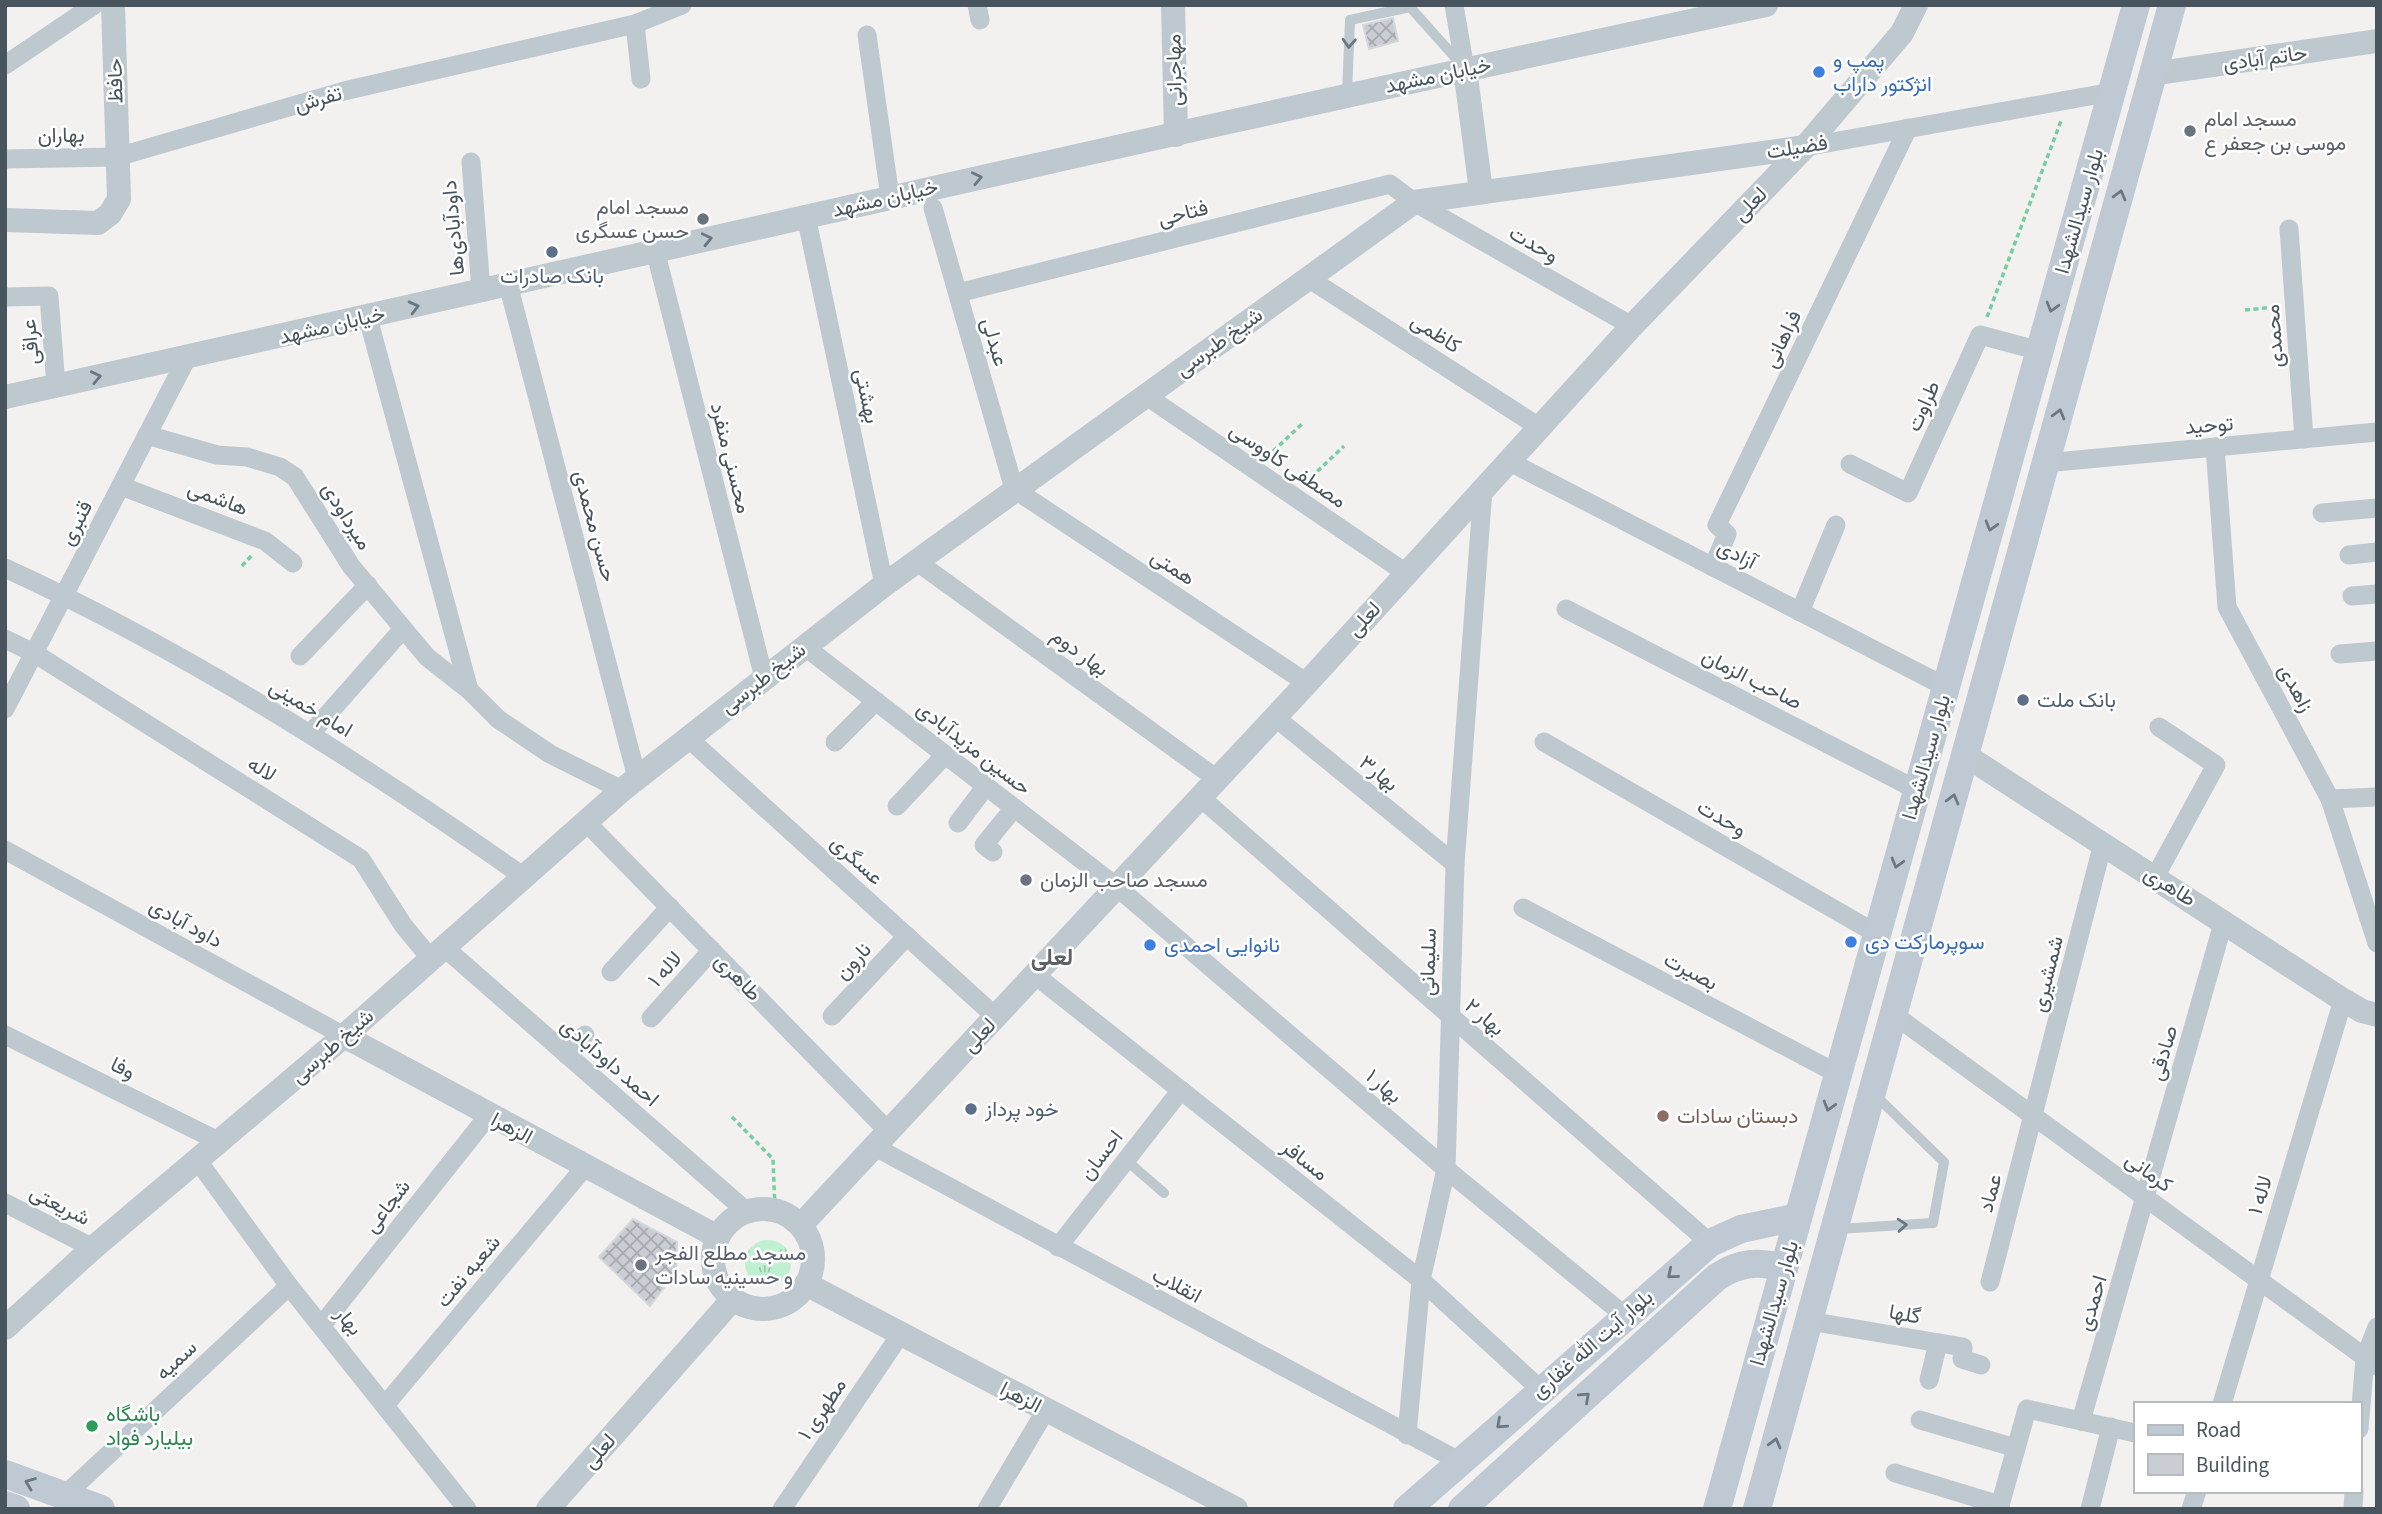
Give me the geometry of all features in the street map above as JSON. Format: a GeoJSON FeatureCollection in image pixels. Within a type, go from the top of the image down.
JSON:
{"type":"FeatureCollection","features":[{"type":"Feature","properties":{"kind":"main road","name":"بلوار سیدالشهدا"},"geometry":{"type":"LineString","coordinates":[[1717,1509],[2136,5]]}},
{"type":"Feature","properties":{"kind":"main road","name":"بلوار سیدالشهدا"},"geometry":{"type":"LineString","coordinates":[[1757,1509],[2172,5]]}},
{"type":"Feature","properties":{"kind":"main road"},"geometry":{"type":"LineString","coordinates":[[1838,1074],[1872,1092]]}},
{"type":"Feature","properties":{"kind":"main road","name":"بلوار آیت الله غفاری"},"geometry":{"type":"LineString","coordinates":[[1407,1509],[1540,1388],[1710,1242],[1741,1229],[1798,1217]]}},
{"type":"Feature","properties":{"kind":"main road","name":"بلوار آیت الله غفاری"},"geometry":{"type":"LineString","coordinates":[[1462,1509],[1717,1277],[1732,1268],[1750,1263],[1784,1268]]}},
{"type":"Feature","properties":{"kind":"main road"},"geometry":{"type":"LineString","coordinates":[[1624,1315],[1646,1341]]}},
{"type":"Feature","properties":{"kind":"main road"},"geometry":{"type":"LineString","coordinates":[[5,1474],[101,1509]]}},
{"type":"Feature","properties":{"kind":"main road"},"geometry":{"type":"LineString","coordinates":[[5,1505],[16,1509]]}},
{"type":"Feature","properties":{"kind":"street"},"geometry":{"type":"LineString","coordinates":[[5,65],[94,5]]}},
{"type":"Feature","properties":{"kind":"street","name":"حافظ"},"geometry":{"type":"LineString","coordinates":[[113,5],[117,157]]}},
{"type":"Feature","properties":{"kind":"street","name":"تفرش"},"geometry":{"type":"LineString","coordinates":[[117,157],[344,92],[635,24],[682,5]]}},
{"type":"Feature","properties":{"kind":"street","name":"مهاجرانی"},"geometry":{"type":"LineString","coordinates":[[1173,5],[1176,135]]}},
{"type":"Feature","properties":{"kind":"street"},"geometry":{"type":"LineString","coordinates":[[1454,5],[1481,191]]}},
{"type":"Feature","properties":{"kind":"street","name":"خیابان مشهد"},"geometry":{"type":"LineString","coordinates":[[5,397],[368,318],[655,250],[1176,135],[1347,94],[1766,5]]}},
{"type":"Feature","properties":{"kind":"street","name":"لعلی"},"geometry":{"type":"LineString","coordinates":[[801,1225],[1307,683],[1632,326],[1805,147],[1902,33],[1916,5]]}},
{"type":"Feature","properties":{"kind":"street"},"geometry":{"type":"LineString","coordinates":[[635,24],[641,79]]}},
{"type":"Feature","properties":{"kind":"street"},"geometry":{"type":"LineString","coordinates":[[867,35],[890,197]]}},
{"type":"Feature","properties":{"kind":"street","name":"حاتم آبادی"},"geometry":{"type":"LineString","coordinates":[[2152,74],[2377,41]]}},
{"type":"Feature","properties":{"kind":"street","name":"فضیلت"},"geometry":{"type":"LineString","coordinates":[[1481,191],[1805,147],[2112,92]]}},
{"type":"Feature","properties":{"kind":"street","name":"فراهانی"},"geometry":{"type":"LineString","coordinates":[[1713,567],[1727,534],[1717,525],[1908,128]]}},
{"type":"Feature","properties":{"kind":"street"},"geometry":{"type":"LineString","coordinates":[[5,220],[98,223],[110,214],[119,199],[117,157]]}},
{"type":"Feature","properties":{"kind":"street","name":"بهاران"},"geometry":{"type":"LineString","coordinates":[[5,159],[117,157]]}},
{"type":"Feature","properties":{"kind":"street","name":"داودآبادی‌ها"},"geometry":{"type":"LineString","coordinates":[[471,162],[481,290]]}},
{"type":"Feature","properties":{"kind":"street","name":"فتاحی"},"geometry":{"type":"LineString","coordinates":[[958,293],[1391,184],[1414,202]]}},
{"type":"Feature","properties":{"kind":"street","name":"شیخ طبرسی"},"geometry":{"type":"LineString","coordinates":[[5,1328],[93,1248],[344,1036],[586,821],[884,584],[1414,202],[1481,191]]}},
{"type":"Feature","properties":{"kind":"street","name":"وحدت"},"geometry":{"type":"LineString","coordinates":[[1414,202],[1632,326]]}},
{"type":"Feature","properties":{"kind":"street","name":"عبدلی"},"geometry":{"type":"LineString","coordinates":[[933,208],[1014,489]]}},
{"type":"Feature","properties":{"kind":"street","name":"بهشتی"},"geometry":{"type":"LineString","coordinates":[[806,216],[884,584]]}},
{"type":"Feature","properties":{"kind":"street","name":"محمدی"},"geometry":{"type":"LineString","coordinates":[[2289,229],[2304,439]]}},
{"type":"Feature","properties":{"kind":"street","name":"محسنی منفرد"},"geometry":{"type":"LineString","coordinates":[[655,250],[764,678]]}},
{"type":"Feature","properties":{"kind":"street","name":"کاظمی"},"geometry":{"type":"LineString","coordinates":[[1308,278],[1539,427]]}},
{"type":"Feature","properties":{"kind":"street","name":"حسن محمدی"},"geometry":{"type":"LineString","coordinates":[[508,284],[630,784]]}},
{"type":"Feature","properties":{"kind":"street","name":"عراقی"},"geometry":{"type":"LineString","coordinates":[[5,298],[49,296],[56,386]]}},
{"type":"Feature","properties":{"kind":"street","name":"میرداودی"},"geometry":{"type":"LineString","coordinates":[[368,318],[469,690]]}},
{"type":"Feature","properties":{"kind":"street"},"geometry":{"type":"LineString","coordinates":[[1980,335],[2040,351]]}},
{"type":"Feature","properties":{"kind":"street","name":"طراوت"},"geometry":{"type":"LineString","coordinates":[[1850,464],[1908,493],[1980,335]]}},
{"type":"Feature","properties":{"kind":"street","name":"قنبری"},"geometry":{"type":"LineString","coordinates":[[5,709],[187,358]]}},
{"type":"Feature","properties":{"kind":"street","name":"مصطفی کاووسی"},"geometry":{"type":"LineString","coordinates":[[1145,395],[1406,573]]}},
{"type":"Feature","properties":{"kind":"street","name":"توحید"},"geometry":{"type":"LineString","coordinates":[[2045,463],[2377,432]]}},
{"type":"Feature","properties":{"kind":"street","name":"میرداودی"},"geometry":{"type":"LineString","coordinates":[[147,435],[217,455],[247,457],[280,467],[306,491],[351,566],[427,657],[469,690],[498,719],[550,754],[630,784]]}},
{"type":"Feature","properties":{"kind":"street","name":"زاهدی"},"geometry":{"type":"LineString","coordinates":[[2215,447],[2227,607],[2330,799],[2377,943]]}},
{"type":"Feature","properties":{"kind":"street","name":"آزادی"},"geometry":{"type":"LineString","coordinates":[[1508,461],[1946,687]]}},
{"type":"Feature","properties":{"kind":"street","name":"هاشمی"},"geometry":{"type":"LineString","coordinates":[[121,486],[265,541],[293,563]]}},
{"type":"Feature","properties":{"kind":"street","name":"همتی"},"geometry":{"type":"LineString","coordinates":[[1014,489],[1307,683]]}},
{"type":"Feature","properties":{"kind":"street","name":"سلیمانی"},"geometry":{"type":"LineString","coordinates":[[1407,1435],[1421,1280],[1446,1169],[1455,864],[1483,489]]}},
{"type":"Feature","properties":{"kind":"street"},"geometry":{"type":"LineString","coordinates":[[2322,513],[2377,508]]}},
{"type":"Feature","properties":{"kind":"street"},"geometry":{"type":"LineString","coordinates":[[1800,612],[1836,525]]}},
{"type":"Feature","properties":{"kind":"street"},"geometry":{"type":"LineString","coordinates":[[2349,555],[2377,552]]}},
{"type":"Feature","properties":{"kind":"street","name":"بهار دوم"},"geometry":{"type":"LineString","coordinates":[[916,561],[1208,788]]}},
{"type":"Feature","properties":{"kind":"street","name":"امام خمینی"},"geometry":{"type":"LineString","coordinates":[[5,568],[64,595],[312,732],[524,877]]}},
{"type":"Feature","properties":{"kind":"street"},"geometry":{"type":"LineString","coordinates":[[300,656],[368,584]]}},
{"type":"Feature","properties":{"kind":"street"},"geometry":{"type":"LineString","coordinates":[[2352,596],[2377,594]]}},
{"type":"Feature","properties":{"kind":"street","name":"صاحب الزمان"},"geometry":{"type":"LineString","coordinates":[[1566,609],[1917,790]]}},
{"type":"Feature","properties":{"kind":"street"},"geometry":{"type":"LineString","coordinates":[[312,732],[403,629]]}},
{"type":"Feature","properties":{"kind":"street","name":"لاله"},"geometry":{"type":"LineString","coordinates":[[5,639],[34,653],[361,859],[403,925],[438,953]]}},
{"type":"Feature","properties":{"kind":"street","name":"حسین مزیدآبادی"},"geometry":{"type":"LineString","coordinates":[[804,646],[1117,887]]}},
{"type":"Feature","properties":{"kind":"street"},"geometry":{"type":"LineString","coordinates":[[2340,654],[2377,652]]}},
{"type":"Feature","properties":{"kind":"street"},"geometry":{"type":"LineString","coordinates":[[835,742],[876,701]]}},
{"type":"Feature","properties":{"kind":"street","name":"بهار۳"},"geometry":{"type":"LineString","coordinates":[[1275,717],[1455,864]]}},
{"type":"Feature","properties":{"kind":"street"},"geometry":{"type":"LineString","coordinates":[[2155,877],[2216,765],[2159,727]]}},
{"type":"Feature","properties":{"kind":"street","name":"عسگری"},"geometry":{"type":"LineString","coordinates":[[688,738],[996,1017]]}},
{"type":"Feature","properties":{"kind":"street","name":"وحدت"},"geometry":{"type":"LineString","coordinates":[[1544,742],[1877,934]]}},
{"type":"Feature","properties":{"kind":"street"},"geometry":{"type":"LineString","coordinates":[[897,806],[945,755]]}},
{"type":"Feature","properties":{"kind":"street","name":"طاهری"},"geometry":{"type":"LineString","coordinates":[[1965,755],[2224,920],[2343,1000],[2362,1011],[2377,1015]]}},
{"type":"Feature","properties":{"kind":"street"},"geometry":{"type":"LineString","coordinates":[[958,823],[986,786]]}},
{"type":"Feature","properties":{"kind":"street","name":"بهار ۲"},"geometry":{"type":"LineString","coordinates":[[1208,788],[1449,1015],[1710,1242]]}},
{"type":"Feature","properties":{"kind":"street"},"geometry":{"type":"LineString","coordinates":[[2330,799],[2377,797]]}},
{"type":"Feature","properties":{"kind":"street"},"geometry":{"type":"LineString","coordinates":[[993,852],[984,845],[1014,808]]}},
{"type":"Feature","properties":{"kind":"street","name":"طاهری"},"geometry":{"type":"LineString","coordinates":[[586,821],[712,950],[882,1139]]}},
{"type":"Feature","properties":{"kind":"street","name":"شمشیری"},"geometry":{"type":"LineString","coordinates":[[2034,1116],[2103,844]]}},
{"type":"Feature","properties":{"kind":"street","name":"داود آبادی"},"geometry":{"type":"LineString","coordinates":[[5,850],[344,1036]]}},
{"type":"Feature","properties":{"kind":"street","name":"بهار ۱"},"geometry":{"type":"LineString","coordinates":[[1117,887],[1446,1169],[1624,1315]]}},
{"type":"Feature","properties":{"kind":"street"},"geometry":{"type":"LineString","coordinates":[[611,972],[670,907]]}},
{"type":"Feature","properties":{"kind":"street","name":"بصیرت"},"geometry":{"type":"LineString","coordinates":[[1523,908],[1838,1074]]}},
{"type":"Feature","properties":{"kind":"street","name":"صادقی"},"geometry":{"type":"LineString","coordinates":[[2147,1199],[2224,920]]}},
{"type":"Feature","properties":{"kind":"street","name":"نارون"},"geometry":{"type":"LineString","coordinates":[[832,1016],[907,936]]}},
{"type":"Feature","properties":{"kind":"street","name":"لاله ۱"},"geometry":{"type":"LineString","coordinates":[[651,1018],[712,950]]}},
{"type":"Feature","properties":{"kind":"street","name":"احمد داودآبادی"},"geometry":{"type":"LineString","coordinates":[[438,953],[567,1055],[746,1211]]}},
{"type":"Feature","properties":{"kind":"street","name":"مسافر"},"geometry":{"type":"LineString","coordinates":[[1035,975],[1421,1280],[1540,1388]]}},
{"type":"Feature","properties":{"kind":"street","name":"لاله ۱"},"geometry":{"type":"LineString","coordinates":[[2223,1402],[2343,1000]]}},
{"type":"Feature","properties":{"kind":"street","name":"کرمانی"},"geometry":{"type":"LineString","coordinates":[[1893,1014],[2371,1362]]}},
{"type":"Feature","properties":{"kind":"street","name":"وفا"},"geometry":{"type":"LineString","coordinates":[[5,1035],[220,1142]]}},
{"type":"Feature","properties":{"kind":"street"},"geometry":{"type":"LineString","coordinates":[[567,1055],[585,1035]]}},
{"type":"Feature","properties":{"kind":"street","name":"الزهرا"},"geometry":{"type":"LineString","coordinates":[[344,1036],[488,1116],[718,1237]]}},
{"type":"Feature","properties":{"kind":"street","name":"احسان"},"geometry":{"type":"LineString","coordinates":[[1058,1247],[1181,1090]]}},
{"type":"Feature","properties":{"kind":"street","name":"شجاعی"},"geometry":{"type":"LineString","coordinates":[[322,1325],[488,1116]]}},
{"type":"Feature","properties":{"kind":"street","name":"عماد"},"geometry":{"type":"LineString","coordinates":[[1990,1282],[2034,1116]]}},
{"type":"Feature","properties":{"kind":"street","name":"انقلاب"},"geometry":{"type":"LineString","coordinates":[[882,1139],[1058,1247],[1459,1461]]}},
{"type":"Feature","properties":{"kind":"street","name":"بهار"},"geometry":{"type":"LineString","coordinates":[[198,1161],[289,1286],[386,1404],[467,1509]]}},
{"type":"Feature","properties":{"kind":"street","name":"شعبه نفت"},"geometry":{"type":"LineString","coordinates":[[386,1404],[585,1167]]}},
{"type":"Feature","properties":{"kind":"street","name":"احمدی"},"geometry":{"type":"LineString","coordinates":[[2081,1421],[2147,1199]]}},
{"type":"Feature","properties":{"kind":"street","name":"شریعتی"},"geometry":{"type":"LineString","coordinates":[[5,1203],[93,1248]]}},
{"type":"Feature","properties":{"kind":"street"},"geometry":{"type":"LineString","coordinates":[[775,1210],[801,1225],[812,1248],[811,1273],[798,1296],[773,1308],[759,1309],[733,1299],[720,1284],[713,1266],[718,1237],[729,1222],[746,1211],[775,1210]]}},
{"type":"Feature","properties":{"kind":"street","name":"الزهرا"},"geometry":{"type":"LineString","coordinates":[[806,1284],[1045,1410],[1201,1502],[1236,1509]]}},
{"type":"Feature","properties":{"kind":"street","name":"سمیه"},"geometry":{"type":"LineString","coordinates":[[64,1496],[289,1286]]}},
{"type":"Feature","properties":{"kind":"street","name":"لعلی"},"geometry":{"type":"LineString","coordinates":[[548,1509],[733,1299]]}},
{"type":"Feature","properties":{"kind":"street","name":"گلها"},"geometry":{"type":"LineString","coordinates":[[1809,1321],[1963,1347],[1962,1359],[1981,1365]]}},
{"type":"Feature","properties":{"kind":"street"},"geometry":{"type":"LineString","coordinates":[[2361,1418],[2377,1327]]}},
{"type":"Feature","properties":{"kind":"street","name":"مطهری ۱"},"geometry":{"type":"LineString","coordinates":[[782,1509],[900,1335]]}},
{"type":"Feature","properties":{"kind":"street"},"geometry":{"type":"LineString","coordinates":[[1929,1380],[1938,1343]]}},
{"type":"Feature","properties":{"kind":"street"},"geometry":{"type":"LineString","coordinates":[[1895,1473],[1999,1507],[2027,1409],[2134,1433]]}},
{"type":"Feature","properties":{"kind":"street"},"geometry":{"type":"LineString","coordinates":[[987,1509],[1045,1410]]}},
{"type":"Feature","properties":{"kind":"street"},"geometry":{"type":"LineString","coordinates":[[1920,1420],[2016,1448]]}},
{"type":"Feature","properties":{"kind":"street"},"geometry":{"type":"LineString","coordinates":[[2090,1509],[2111,1427]]}},
{"type":"Feature","properties":{"kind":"lane"},"geometry":{"type":"LineString","coordinates":[[1347,94],[1350,20],[1410,7],[1465,69]]}},
{"type":"Feature","properties":{"kind":"lane"},"geometry":{"type":"LineString","coordinates":[[1834,1230],[1933,1223],[1944,1162],[1872,1092]]}},
{"type":"Feature","properties":{"kind":"lane"},"geometry":{"type":"LineString","coordinates":[[1126,1160],[1164,1193]]}},
{"type":"Feature","properties":{"kind":"path"},"geometry":{"type":"LineString","coordinates":[[1980,335],[2069,99]]}},
{"type":"Feature","properties":{"kind":"path"},"geometry":{"type":"LineString","coordinates":[[2245,310],[2294,305]]}},
{"type":"Feature","properties":{"kind":"path"},"geometry":{"type":"LineString","coordinates":[[1254,470],[1304,422]]}},
{"type":"Feature","properties":{"kind":"path"},"geometry":{"type":"LineString","coordinates":[[1292,496],[1344,446]]}},
{"type":"Feature","properties":{"kind":"path"},"geometry":{"type":"LineString","coordinates":[[732,1117],[773,1159],[775,1210]]}},
{"type":"Feature","properties":{"kind":"green space"},"geometry":{"type":"Polygon","coordinates":[[[768,1240],[784,1247],[791,1263],[784,1279],[768,1286],[752,1279],[745,1263],[752,1247],[768,1240]]]}},
{"type":"Feature","properties":{"kind":"building"},"geometry":{"type":"Polygon","coordinates":[[[1393,18],[1398,41],[1369,49],[1363,25],[1393,18]]]}},
{"type":"Feature","properties":{"kind":"building","name":"مسجد مطلع الفجر و حسینیه سادات"},"geometry":{"type":"Polygon","coordinates":[[[633,1219],[677,1242],[676,1272],[650,1306],[599,1257],[633,1219]]]}},
{"type":"Feature","properties":{"kind":"place","name":"پمپ و انژکتور داراب"},"geometry":{"type":"Point","coordinates":[1819,72]}},
{"type":"Feature","properties":{"kind":"place","name":"مسجد امام موسی بن جعفر ع"},"geometry":{"type":"Point","coordinates":[2190,131]}},
{"type":"Feature","properties":{"kind":"place","name":"مسجد امام حسن عسگری"},"geometry":{"type":"Point","coordinates":[703,219]}},
{"type":"Feature","properties":{"kind":"place","name":"بانک صادرات"},"geometry":{"type":"Point","coordinates":[552,252]}},
{"type":"Feature","properties":{"kind":"place","name":"بانک ملت"},"geometry":{"type":"Point","coordinates":[2023,700]}},
{"type":"Feature","properties":{"kind":"place","name":"مسجد صاحب الزمان"},"geometry":{"type":"Point","coordinates":[1026,880]}},
{"type":"Feature","properties":{"kind":"place","name":"سوپرمارکت دی"},"geometry":{"type":"Point","coordinates":[1851,942]}},
{"type":"Feature","properties":{"kind":"place","name":"نانوایی احمدی"},"geometry":{"type":"Point","coordinates":[1150,945]}},
{"type":"Feature","properties":{"kind":"place","name":"خود پرداز"},"geometry":{"type":"Point","coordinates":[971,1109]}},
{"type":"Feature","properties":{"kind":"place","name":"دبستان سادات"},"geometry":{"type":"Point","coordinates":[1663,1116]}},
{"type":"Feature","properties":{"kind":"place","name":"مسجد مطلع الفجر و حسینیه سادات"},"geometry":{"type":"Point","coordinates":[641,1265]}},
{"type":"Feature","properties":{"kind":"place","name":"باشگاه بیلیارد فواد"},"geometry":{"type":"Point","coordinates":[92,1426]}},
{"type":"Feature","properties":{"kind":"district","name":"لعلی"},"geometry":{"type":"Point","coordinates":[1052,957]}}]}
